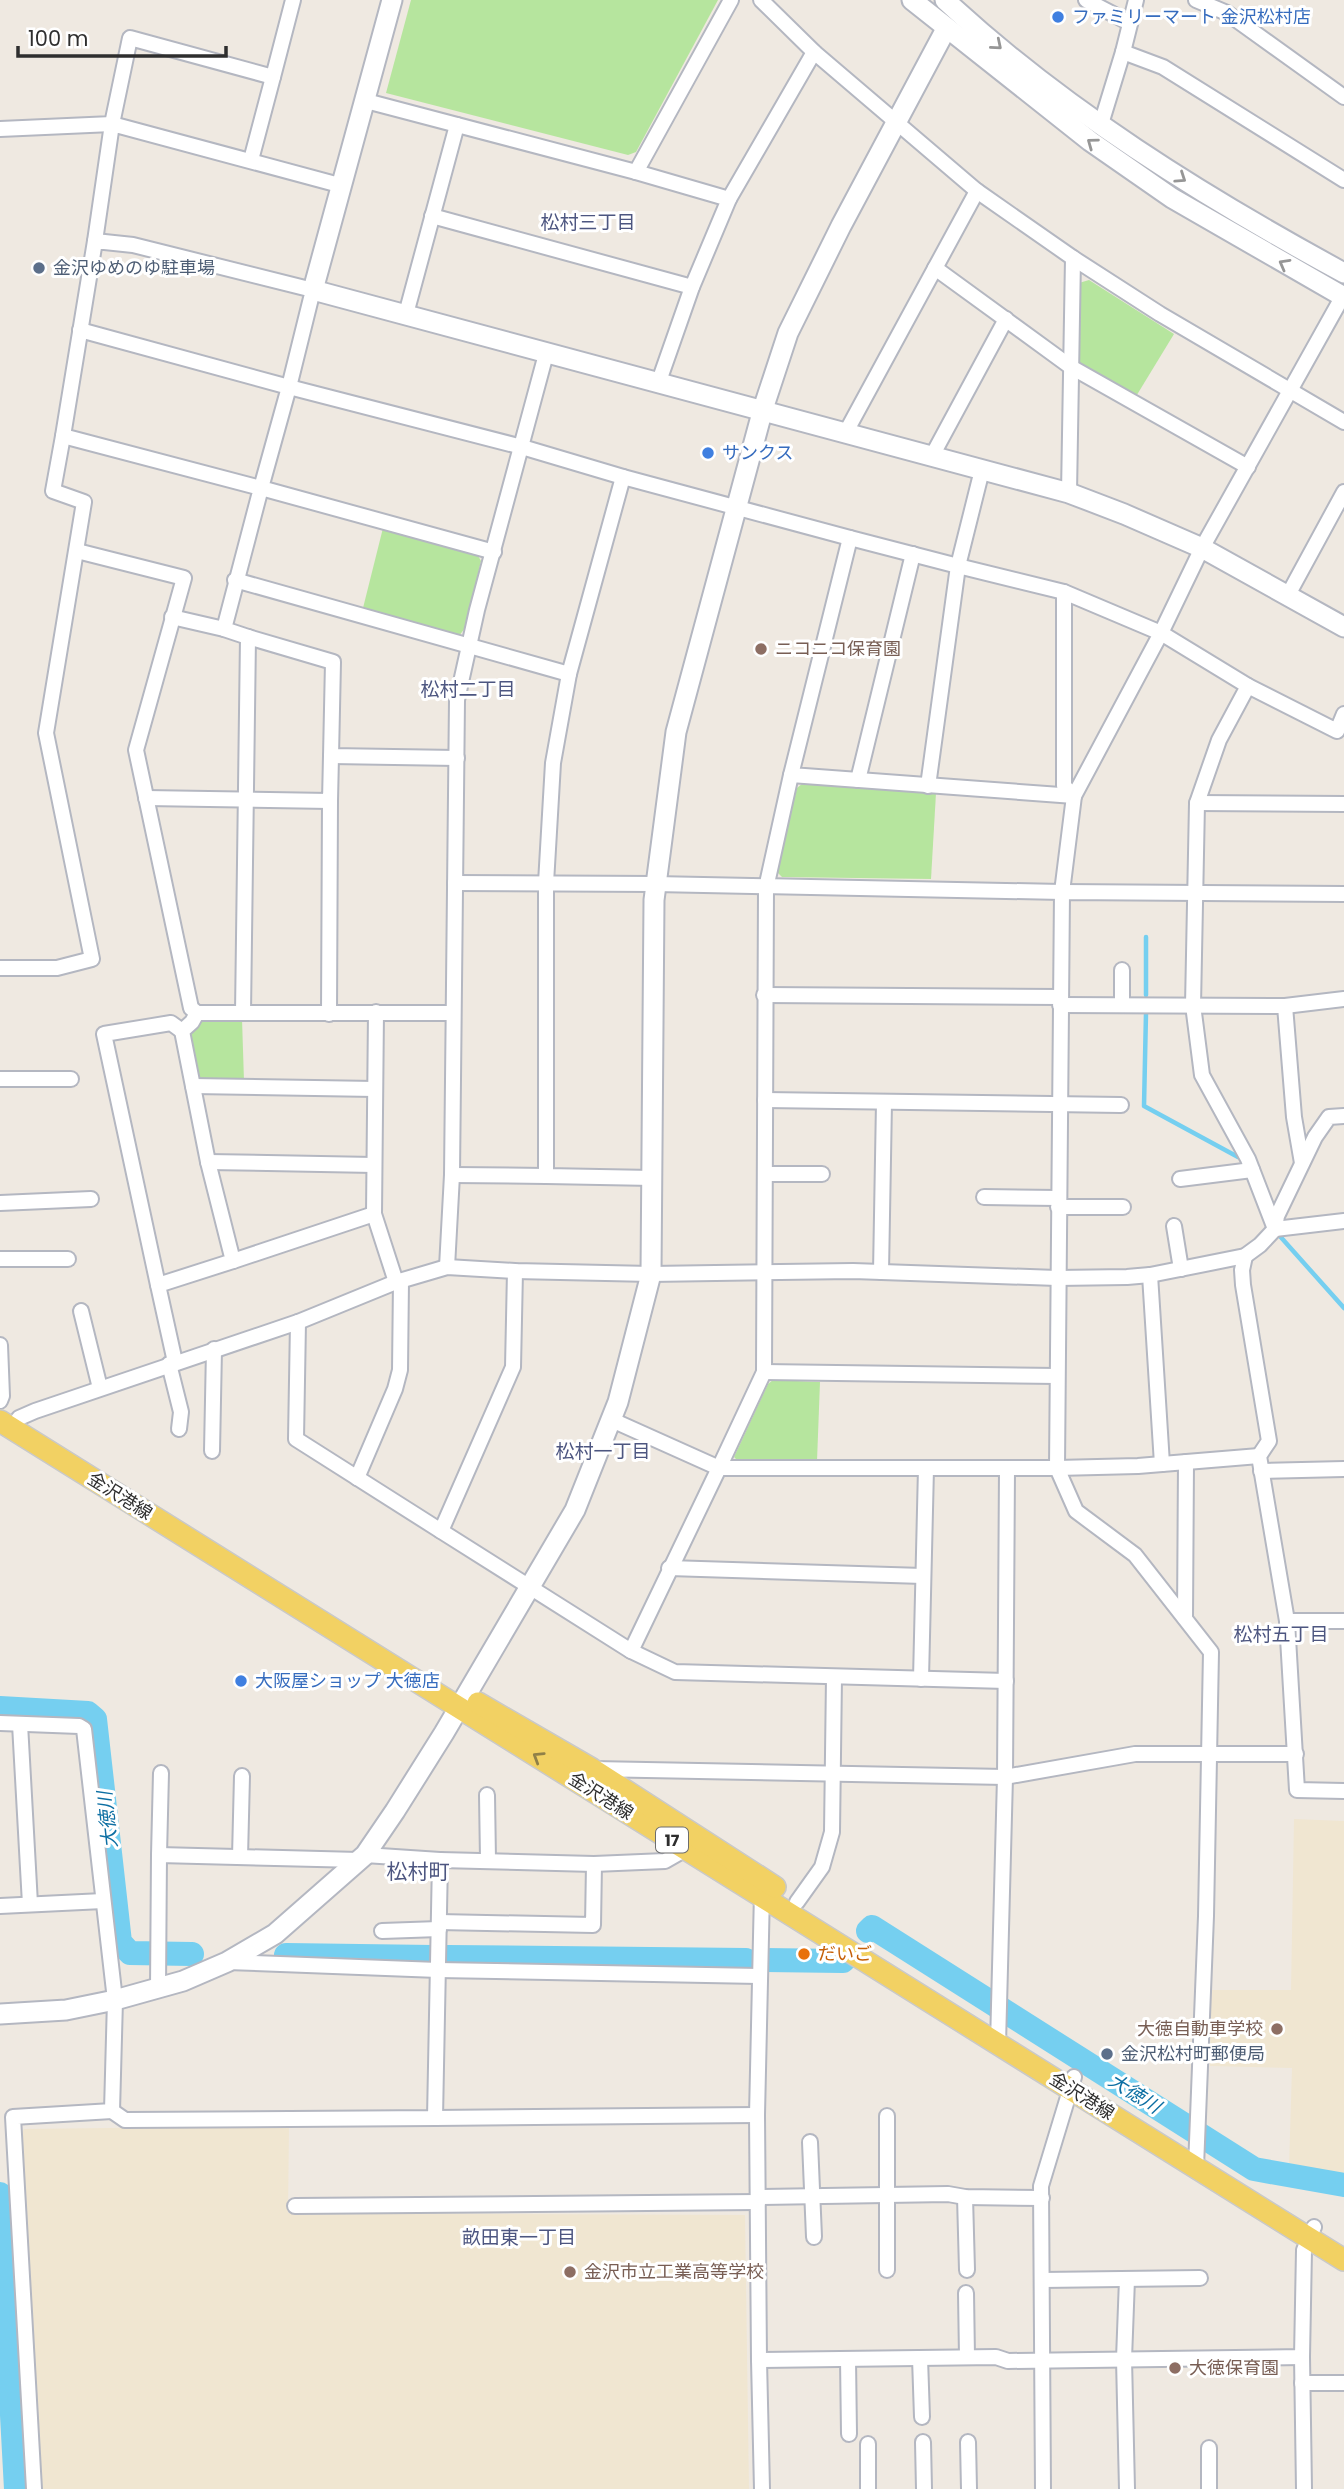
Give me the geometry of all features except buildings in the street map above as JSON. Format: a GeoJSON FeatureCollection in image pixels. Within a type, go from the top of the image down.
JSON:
{"type":"FeatureCollection","features":[{"type":"Feature","properties":{"kind":"main road","name":"金沢港線"},"geometry":{"type":"LineString","coordinates":[[0,1407],[10,1422],[461,1702],[763,1887],[999,2022]]}},
{"type":"Feature","properties":{"kind":"main road","name":"金沢港線"},"geometry":{"type":"LineString","coordinates":[[461,1702],[592,1769],[690,1842]]}},
{"type":"Feature","properties":{"kind":"main road","name":"金沢港線"},"geometry":{"type":"LineString","coordinates":[[763,1887],[797,1902],[999,2022],[1072,2083],[1198,2147],[1344,2260]]}},
{"type":"Feature","properties":{"kind":"main road","name":"金沢港線"},"geometry":{"type":"LineString","coordinates":[[1311,2232],[1344,2246]]}},
{"type":"Feature","properties":{"kind":"street"},"geometry":{"type":"LineString","coordinates":[[251,160],[293,0]]}},
{"type":"Feature","properties":{"kind":"street"},"geometry":{"type":"LineString","coordinates":[[224,629],[392,0],[382,0]]}},
{"type":"Feature","properties":{"kind":"street"},"geometry":{"type":"LineString","coordinates":[[636,172],[731,0]]}},
{"type":"Feature","properties":{"kind":"street"},"geometry":{"type":"LineString","coordinates":[[761,0],[814,52],[977,191],[1160,314],[1344,422]]}},
{"type":"Feature","properties":{"kind":"street"},"geometry":{"type":"LineString","coordinates":[[912,0],[1090,141],[1172,198],[1343,296],[1202,548],[1161,633],[1074,796],[1062,892],[1057,1468],[1076,1511],[1135,1555],[1211,1652],[1198,2147]]}},
{"type":"Feature","properties":{"kind":"street"},"geometry":{"type":"LineString","coordinates":[[1086,0],[1130,23]]}},
{"type":"Feature","properties":{"kind":"street"},"geometry":{"type":"LineString","coordinates":[[1101,124],[1136,0]]}},
{"type":"Feature","properties":{"kind":"street"},"geometry":{"type":"LineString","coordinates":[[1196,0],[1227,13],[1344,97]]}},
{"type":"Feature","properties":{"kind":"street"},"geometry":{"type":"LineString","coordinates":[[2,2014],[66,2010],[183,1981],[228,1962],[275,1934],[362,1857],[396,1811],[575,1510],[612,1420],[651,1274],[655,884],[676,732],[763,409],[788,333],[841,226],[946,29],[955,4],[1010,56],[1101,124],[1257,225],[1344,272]]}},
{"type":"Feature","properties":{"kind":"street"},"geometry":{"type":"LineString","coordinates":[[0,968],[57,968],[92,958],[46,733],[85,502],[53,491],[112,124],[130,38],[272,77]]}},
{"type":"Feature","properties":{"kind":"street"},"geometry":{"type":"LineString","coordinates":[[658,384],[692,286],[729,199],[814,52]]}},
{"type":"Feature","properties":{"kind":"street"},"geometry":{"type":"LineString","coordinates":[[1123,52],[1163,67],[1344,180]]}},
{"type":"Feature","properties":{"kind":"street"},"geometry":{"type":"LineString","coordinates":[[366,101],[729,199]]}},
{"type":"Feature","properties":{"kind":"street"},"geometry":{"type":"LineString","coordinates":[[0,130],[112,124],[343,186]]}},
{"type":"Feature","properties":{"kind":"street"},"geometry":{"type":"LineString","coordinates":[[406,314],[457,125]]}},
{"type":"Feature","properties":{"kind":"street"},"geometry":{"type":"LineString","coordinates":[[846,432],[977,191]]}},
{"type":"Feature","properties":{"kind":"street"},"geometry":{"type":"LineString","coordinates":[[432,216],[692,286]]}},
{"type":"Feature","properties":{"kind":"street"},"geometry":{"type":"LineString","coordinates":[[94,241],[133,245],[406,314],[545,354],[763,409],[1069,493],[1124,513],[1202,548],[1344,627]]}},
{"type":"Feature","properties":{"kind":"street"},"geometry":{"type":"LineString","coordinates":[[1069,493],[1073,258]]}},
{"type":"Feature","properties":{"kind":"street"},"geometry":{"type":"LineString","coordinates":[[935,268],[1071,367],[1248,467]]}},
{"type":"Feature","properties":{"kind":"street"},"geometry":{"type":"LineString","coordinates":[[932,456],[1006,319]]}},
{"type":"Feature","properties":{"kind":"street"},"geometry":{"type":"LineString","coordinates":[[80,330],[522,447],[850,538],[1064,592],[1161,633],[1248,687],[1340,733],[1344,714]]}},
{"type":"Feature","properties":{"kind":"street"},"geometry":{"type":"LineString","coordinates":[[447,1266],[452,1175],[457,700],[468,647],[545,354]]}},
{"type":"Feature","properties":{"kind":"street"},"geometry":{"type":"LineString","coordinates":[[63,436],[494,552]]}},
{"type":"Feature","properties":{"kind":"street"},"geometry":{"type":"LineString","coordinates":[[928,786],[958,566],[982,470]]}},
{"type":"Feature","properties":{"kind":"street"},"geometry":{"type":"LineString","coordinates":[[546,1176],[546,883],[553,763],[569,674],[623,477]]}},
{"type":"Feature","properties":{"kind":"street"},"geometry":{"type":"LineString","coordinates":[[1288,595],[1338,515],[1344,492]]}},
{"type":"Feature","properties":{"kind":"street"},"geometry":{"type":"LineString","coordinates":[[631,1651],[764,1372],[766,888],[850,538]]}},
{"type":"Feature","properties":{"kind":"street"},"geometry":{"type":"LineString","coordinates":[[77,551],[184,578],[136,750],[191,1008],[197,1013],[452,1013]]}},
{"type":"Feature","properties":{"kind":"street"},"geometry":{"type":"LineString","coordinates":[[858,780],[913,554]]}},
{"type":"Feature","properties":{"kind":"street"},"geometry":{"type":"LineString","coordinates":[[235,580],[569,674]]}},
{"type":"Feature","properties":{"kind":"street"},"geometry":{"type":"LineString","coordinates":[[1064,592],[1064,786],[1074,796]]}},
{"type":"Feature","properties":{"kind":"street"},"geometry":{"type":"LineString","coordinates":[[172,617],[224,629],[333,662],[329,1014]]}},
{"type":"Feature","properties":{"kind":"street"},"geometry":{"type":"LineString","coordinates":[[243,1013],[248,637]]}},
{"type":"Feature","properties":{"kind":"street"},"geometry":{"type":"LineString","coordinates":[[1248,687],[1219,740],[1197,803],[1193,1005],[1202,1075],[1252,1171],[1275,1229]]}},
{"type":"Feature","properties":{"kind":"street"},"geometry":{"type":"LineString","coordinates":[[331,755],[457,758]]}},
{"type":"Feature","properties":{"kind":"street"},"geometry":{"type":"LineString","coordinates":[[791,775],[1074,796]]}},
{"type":"Feature","properties":{"kind":"street"},"geometry":{"type":"LineString","coordinates":[[146,798],[330,801]]}},
{"type":"Feature","properties":{"kind":"street"},"geometry":{"type":"LineString","coordinates":[[1197,803],[1344,804]]}},
{"type":"Feature","properties":{"kind":"street"},"geometry":{"type":"LineString","coordinates":[[455,883],[1344,894]]}},
{"type":"Feature","properties":{"kind":"street"},"geometry":{"type":"LineString","coordinates":[[1122,970],[1122,1005]]}},
{"type":"Feature","properties":{"kind":"street"},"geometry":{"type":"LineString","coordinates":[[764,995],[1060,1001],[1122,1005],[1285,1006],[1344,999]]}},
{"type":"Feature","properties":{"kind":"street"},"geometry":{"type":"LineString","coordinates":[[1285,1006],[1294,1117],[1302,1163]]}},
{"type":"Feature","properties":{"kind":"street"},"geometry":{"type":"LineString","coordinates":[[357,1478],[395,1389],[400,1370],[399,1282],[374,1214],[376,1012]]}},
{"type":"Feature","properties":{"kind":"street"},"geometry":{"type":"LineString","coordinates":[[182,1031],[197,1013]]}},
{"type":"Feature","properties":{"kind":"street"},"geometry":{"type":"LineString","coordinates":[[179,1429],[181,1412],[158,1285],[104,1034],[171,1023],[182,1031],[208,1162],[233,1261]]}},
{"type":"Feature","properties":{"kind":"street"},"geometry":{"type":"LineString","coordinates":[[0,1079],[71,1079]]}},
{"type":"Feature","properties":{"kind":"street"},"geometry":{"type":"LineString","coordinates":[[193,1086],[375,1089]]}},
{"type":"Feature","properties":{"kind":"street"},"geometry":{"type":"LineString","coordinates":[[765,1100],[1121,1105]]}},
{"type":"Feature","properties":{"kind":"street"},"geometry":{"type":"LineString","coordinates":[[881,1272],[884,1102]]}},
{"type":"Feature","properties":{"kind":"street"},"geometry":{"type":"LineString","coordinates":[[10,1422],[172,1363],[298,1322],[447,1266],[515,1271],[651,1274],[881,1272],[1057,1278],[1150,1275],[1245,1256],[1275,1229],[1277,1216],[1302,1163],[1329,1117],[1344,1116]]}},
{"type":"Feature","properties":{"kind":"street"},"geometry":{"type":"LineString","coordinates":[[208,1162],[374,1165]]}},
{"type":"Feature","properties":{"kind":"street"},"geometry":{"type":"LineString","coordinates":[[1180,1179],[1252,1171]]}},
{"type":"Feature","properties":{"kind":"street"},"geometry":{"type":"LineString","coordinates":[[765,1174],[822,1174]]}},
{"type":"Feature","properties":{"kind":"street"},"geometry":{"type":"LineString","coordinates":[[452,1175],[653,1178]]}},
{"type":"Feature","properties":{"kind":"street"},"geometry":{"type":"LineString","coordinates":[[985,1197],[1123,1206]]}},
{"type":"Feature","properties":{"kind":"street"},"geometry":{"type":"LineString","coordinates":[[0,1203],[91,1199]]}},
{"type":"Feature","properties":{"kind":"street"},"geometry":{"type":"LineString","coordinates":[[158,1285],[374,1214]]}},
{"type":"Feature","properties":{"kind":"street"},"geometry":{"type":"LineString","coordinates":[[1275,1229],[1344,1221]]}},
{"type":"Feature","properties":{"kind":"street"},"geometry":{"type":"LineString","coordinates":[[1174,1226],[1181,1269]]}},
{"type":"Feature","properties":{"kind":"street"},"geometry":{"type":"LineString","coordinates":[[1245,1256],[1243,1285],[1269,1441],[1260,1464],[1287,1621],[1297,1790],[1344,1791]]}},
{"type":"Feature","properties":{"kind":"street"},"geometry":{"type":"LineString","coordinates":[[0,1259],[68,1259]]}},
{"type":"Feature","properties":{"kind":"street"},"geometry":{"type":"LineString","coordinates":[[442,1531],[513,1367],[515,1271]]}},
{"type":"Feature","properties":{"kind":"street"},"geometry":{"type":"LineString","coordinates":[[1150,1275],[1162,1464]]}},
{"type":"Feature","properties":{"kind":"street"},"geometry":{"type":"LineString","coordinates":[[81,1311],[100,1388]]}},
{"type":"Feature","properties":{"kind":"street"},"geometry":{"type":"LineString","coordinates":[[298,1322],[296,1439],[631,1651],[675,1672],[1006,1681]]}},
{"type":"Feature","properties":{"kind":"street"},"geometry":{"type":"LineString","coordinates":[[0,1345],[0,1401]]}},
{"type":"Feature","properties":{"kind":"street"},"geometry":{"type":"LineString","coordinates":[[212,1451],[214,1349]]}},
{"type":"Feature","properties":{"kind":"street"},"geometry":{"type":"LineString","coordinates":[[764,1372],[1057,1376]]}},
{"type":"Feature","properties":{"kind":"street"},"geometry":{"type":"LineString","coordinates":[[612,1420],[719,1468],[1007,1469],[1186,1462],[1344,1469]]}},
{"type":"Feature","properties":{"kind":"street"},"geometry":{"type":"LineString","coordinates":[[1185,1618],[1186,1462]]}},
{"type":"Feature","properties":{"kind":"street"},"geometry":{"type":"LineString","coordinates":[[921,1679],[926,1468]]}},
{"type":"Feature","properties":{"kind":"street"},"geometry":{"type":"LineString","coordinates":[[999,2022],[1005,1777],[1007,1469]]}},
{"type":"Feature","properties":{"kind":"street"},"geometry":{"type":"LineString","coordinates":[[669,1568],[923,1576]]}},
{"type":"Feature","properties":{"kind":"street"},"geometry":{"type":"LineString","coordinates":[[1287,1621],[1344,1621]]}},
{"type":"Feature","properties":{"kind":"street"},"geometry":{"type":"LineString","coordinates":[[797,1902],[822,1867],[832,1832],[834,1677]]}},
{"type":"Feature","properties":{"kind":"street"},"geometry":{"type":"LineString","coordinates":[[0,1723],[79,1726],[84,1729],[115,2000],[112,2110]]}},
{"type":"Feature","properties":{"kind":"street"},"geometry":{"type":"LineString","coordinates":[[20,1724],[30,1904]]}},
{"type":"Feature","properties":{"kind":"street"},"geometry":{"type":"LineString","coordinates":[[592,1769],[1005,1777],[1135,1755],[1296,1754]]}},
{"type":"Feature","properties":{"kind":"street"},"geometry":{"type":"LineString","coordinates":[[158,1988],[161,1773]]}},
{"type":"Feature","properties":{"kind":"street"},"geometry":{"type":"LineString","coordinates":[[240,1857],[242,1776]]}},
{"type":"Feature","properties":{"kind":"street"},"geometry":{"type":"LineString","coordinates":[[487,1795],[488,1860]]}},
{"type":"Feature","properties":{"kind":"street"},"geometry":{"type":"LineString","coordinates":[[159,1855],[362,1857],[594,1864],[665,1861],[690,1842]]}},
{"type":"Feature","properties":{"kind":"street"},"geometry":{"type":"LineString","coordinates":[[435,2118],[440,1860]]}},
{"type":"Feature","properties":{"kind":"street"},"geometry":{"type":"LineString","coordinates":[[382,1931],[439,1925],[593,1925],[594,1864]]}},
{"type":"Feature","properties":{"kind":"street"},"geometry":{"type":"LineString","coordinates":[[762,2489],[757,2115],[763,1887]]}},
{"type":"Feature","properties":{"kind":"street"},"geometry":{"type":"LineString","coordinates":[[0,1906],[103,1901]]}},
{"type":"Feature","properties":{"kind":"street"},"geometry":{"type":"LineString","coordinates":[[228,1962],[438,1970],[759,1976]]}},
{"type":"Feature","properties":{"kind":"street"},"geometry":{"type":"LineString","coordinates":[[1043,2489],[1041,2186],[1072,2083]]}},
{"type":"Feature","properties":{"kind":"street"},"geometry":{"type":"LineString","coordinates":[[34,2489],[13,2117],[112,2110],[125,2120],[757,2115]]}},
{"type":"Feature","properties":{"kind":"street"},"geometry":{"type":"LineString","coordinates":[[887,2116],[887,2270]]}},
{"type":"Feature","properties":{"kind":"street"},"geometry":{"type":"LineString","coordinates":[[810,2142],[814,2237]]}},
{"type":"Feature","properties":{"kind":"street"},"geometry":{"type":"LineString","coordinates":[[295,2206],[948,2194],[965,2197],[1042,2198]]}},
{"type":"Feature","properties":{"kind":"street"},"geometry":{"type":"LineString","coordinates":[[965,2197],[967,2270]]}},
{"type":"Feature","properties":{"kind":"street"},"geometry":{"type":"LineString","coordinates":[[1304,2489],[1304,2250],[1311,2232]]}},
{"type":"Feature","properties":{"kind":"street"},"geometry":{"type":"LineString","coordinates":[[1042,2280],[1200,2278]]}},
{"type":"Feature","properties":{"kind":"street"},"geometry":{"type":"LineString","coordinates":[[1127,2279],[1124,2359],[1127,2489]]}},
{"type":"Feature","properties":{"kind":"street"},"geometry":{"type":"LineString","coordinates":[[966,2293],[967,2357]]}},
{"type":"Feature","properties":{"kind":"street"},"geometry":{"type":"LineString","coordinates":[[759,2360],[996,2357],[1008,2361],[1302,2357]]}},
{"type":"Feature","properties":{"kind":"street"},"geometry":{"type":"LineString","coordinates":[[920,2358],[922,2417]]}},
{"type":"Feature","properties":{"kind":"street"},"geometry":{"type":"LineString","coordinates":[[848,2359],[849,2434]]}},
{"type":"Feature","properties":{"kind":"street"},"geometry":{"type":"LineString","coordinates":[[1302,2383],[1344,2383]]}},
{"type":"Feature","properties":{"kind":"street"},"geometry":{"type":"LineString","coordinates":[[923,2442],[924,2489]]}},
{"type":"Feature","properties":{"kind":"street"},"geometry":{"type":"LineString","coordinates":[[968,2442],[969,2489]]}},
{"type":"Feature","properties":{"kind":"street"},"geometry":{"type":"LineString","coordinates":[[868,2444],[868,2489]]}},
{"type":"Feature","properties":{"kind":"street"},"geometry":{"type":"LineString","coordinates":[[1209,2448],[1209,2489]]}},
{"type":"Feature","properties":{"kind":"shaded area","name":"大徳自動車学校"},"geometry":{"type":"Polygon","coordinates":[[[1294,1819],[1344,1821],[1344,2177],[1289,2168],[1292,2068],[1210,2066],[1211,1990],[1291,1990],[1294,1819]]]}},
{"type":"Feature","properties":{"kind":"shaded area"},"geometry":{"type":"Polygon","coordinates":[[[289,2126],[288,2213],[745,2215],[749,2489],[42,2489],[19,2137],[24,2129],[289,2126]]]}},
{"type":"Feature","properties":{"kind":"green space"},"geometry":{"type":"Polygon","coordinates":[[[411,0],[718,0],[636,152],[628,155],[386,93],[411,0]]]}},
{"type":"Feature","properties":{"kind":"green space"},"geometry":{"type":"Polygon","coordinates":[[[1089,280],[1174,334],[1135,398],[1080,363],[1079,283],[1089,280]]]}},
{"type":"Feature","properties":{"kind":"green space"},"geometry":{"type":"Polygon","coordinates":[[[383,528],[477,554],[481,561],[465,628],[459,636],[363,608],[383,528]]]}},
{"type":"Feature","properties":{"kind":"green space"},"geometry":{"type":"Polygon","coordinates":[[[803,783],[936,793],[931,879],[782,877],[776,871],[797,788],[803,783]]]}},
{"type":"Feature","properties":{"kind":"green space"},"geometry":{"type":"Polygon","coordinates":[[[206,1017],[242,1019],[244,1081],[206,1080],[197,1076],[188,1034],[206,1017]]]}},
{"type":"Feature","properties":{"kind":"green space"},"geometry":{"type":"Polygon","coordinates":[[[773,1380],[820,1382],[817,1461],[738,1461],[734,1457],[768,1384],[773,1380]]]}},
{"type":"Feature","properties":{"kind":"waterway"},"geometry":{"type":"LineString","coordinates":[[1146,937],[1146,995]]}},
{"type":"Feature","properties":{"kind":"waterway"},"geometry":{"type":"LineString","coordinates":[[1146,1013],[1144,1106],[1238,1157]]}},
{"type":"Feature","properties":{"kind":"waterway"},"geometry":{"type":"LineString","coordinates":[[1278,1234],[1344,1308]]}},
{"type":"Feature","properties":{"kind":"waterway","name":"大徳川"},"geometry":{"type":"LineString","coordinates":[[0,1708],[88,1713],[95,1719],[120,1942],[130,1953],[192,1954]]}},
{"type":"Feature","properties":{"kind":"waterway","name":"大徳川"},"geometry":{"type":"LineString","coordinates":[[868,1931],[872,1927],[1254,2169],[1344,2185]]}},
{"type":"Feature","properties":{"kind":"waterway","name":"大徳川"},"geometry":{"type":"LineString","coordinates":[[286,1955],[433,1957]]}},
{"type":"Feature","properties":{"kind":"waterway","name":"大徳川"},"geometry":{"type":"LineString","coordinates":[[448,1957],[746,1960]]}},
{"type":"Feature","properties":{"kind":"waterway","name":"大徳川"},"geometry":{"type":"LineString","coordinates":[[765,1960],[845,1959]]}},
{"type":"Feature","properties":{"kind":"waterway"},"geometry":{"type":"LineString","coordinates":[[0,2194],[16,2489]]}},
{"type":"Feature","properties":{"kind":"place","name":"ファミリーマート 金沢松村店"},"geometry":{"type":"Point","coordinates":[1058,17]}},
{"type":"Feature","properties":{"kind":"place","name":"金沢ゆめのゆ駐車場"},"geometry":{"type":"Point","coordinates":[39,268]}},
{"type":"Feature","properties":{"kind":"place","name":"サンクス"},"geometry":{"type":"Point","coordinates":[708,453]}},
{"type":"Feature","properties":{"kind":"place","name":"ニコニコ保育園"},"geometry":{"type":"Point","coordinates":[761,649]}},
{"type":"Feature","properties":{"kind":"place","name":"大阪屋ショップ 大徳店"},"geometry":{"type":"Point","coordinates":[241,1681]}},
{"type":"Feature","properties":{"kind":"place","name":"だいご"},"geometry":{"type":"Point","coordinates":[804,1954]}},
{"type":"Feature","properties":{"kind":"place","name":"大徳自動車学校"},"geometry":{"type":"Point","coordinates":[1277,2029]}},
{"type":"Feature","properties":{"kind":"place","name":"金沢松村町郵便局"},"geometry":{"type":"Point","coordinates":[1107,2054]}},
{"type":"Feature","properties":{"kind":"place","name":"金沢市立工業高等学校"},"geometry":{"type":"Point","coordinates":[570,2272]}},
{"type":"Feature","properties":{"kind":"place","name":"大徳保育園"},"geometry":{"type":"Point","coordinates":[1175,2368]}},
{"type":"Feature","properties":{"kind":"district","name":"松村三丁目"},"geometry":{"type":"Point","coordinates":[588,222]}},
{"type":"Feature","properties":{"kind":"district","name":"松村二丁目"},"geometry":{"type":"Point","coordinates":[468,689]}},
{"type":"Feature","properties":{"kind":"district","name":"松村一丁目"},"geometry":{"type":"Point","coordinates":[603,1451]}},
{"type":"Feature","properties":{"kind":"district","name":"松村五丁目"},"geometry":{"type":"Point","coordinates":[1281,1634]}},
{"type":"Feature","properties":{"kind":"district","name":"松村町"},"geometry":{"type":"Point","coordinates":[418,1872]}},
{"type":"Feature","properties":{"kind":"district","name":"畝田東一丁目"},"geometry":{"type":"Point","coordinates":[519,2237]}}]}
